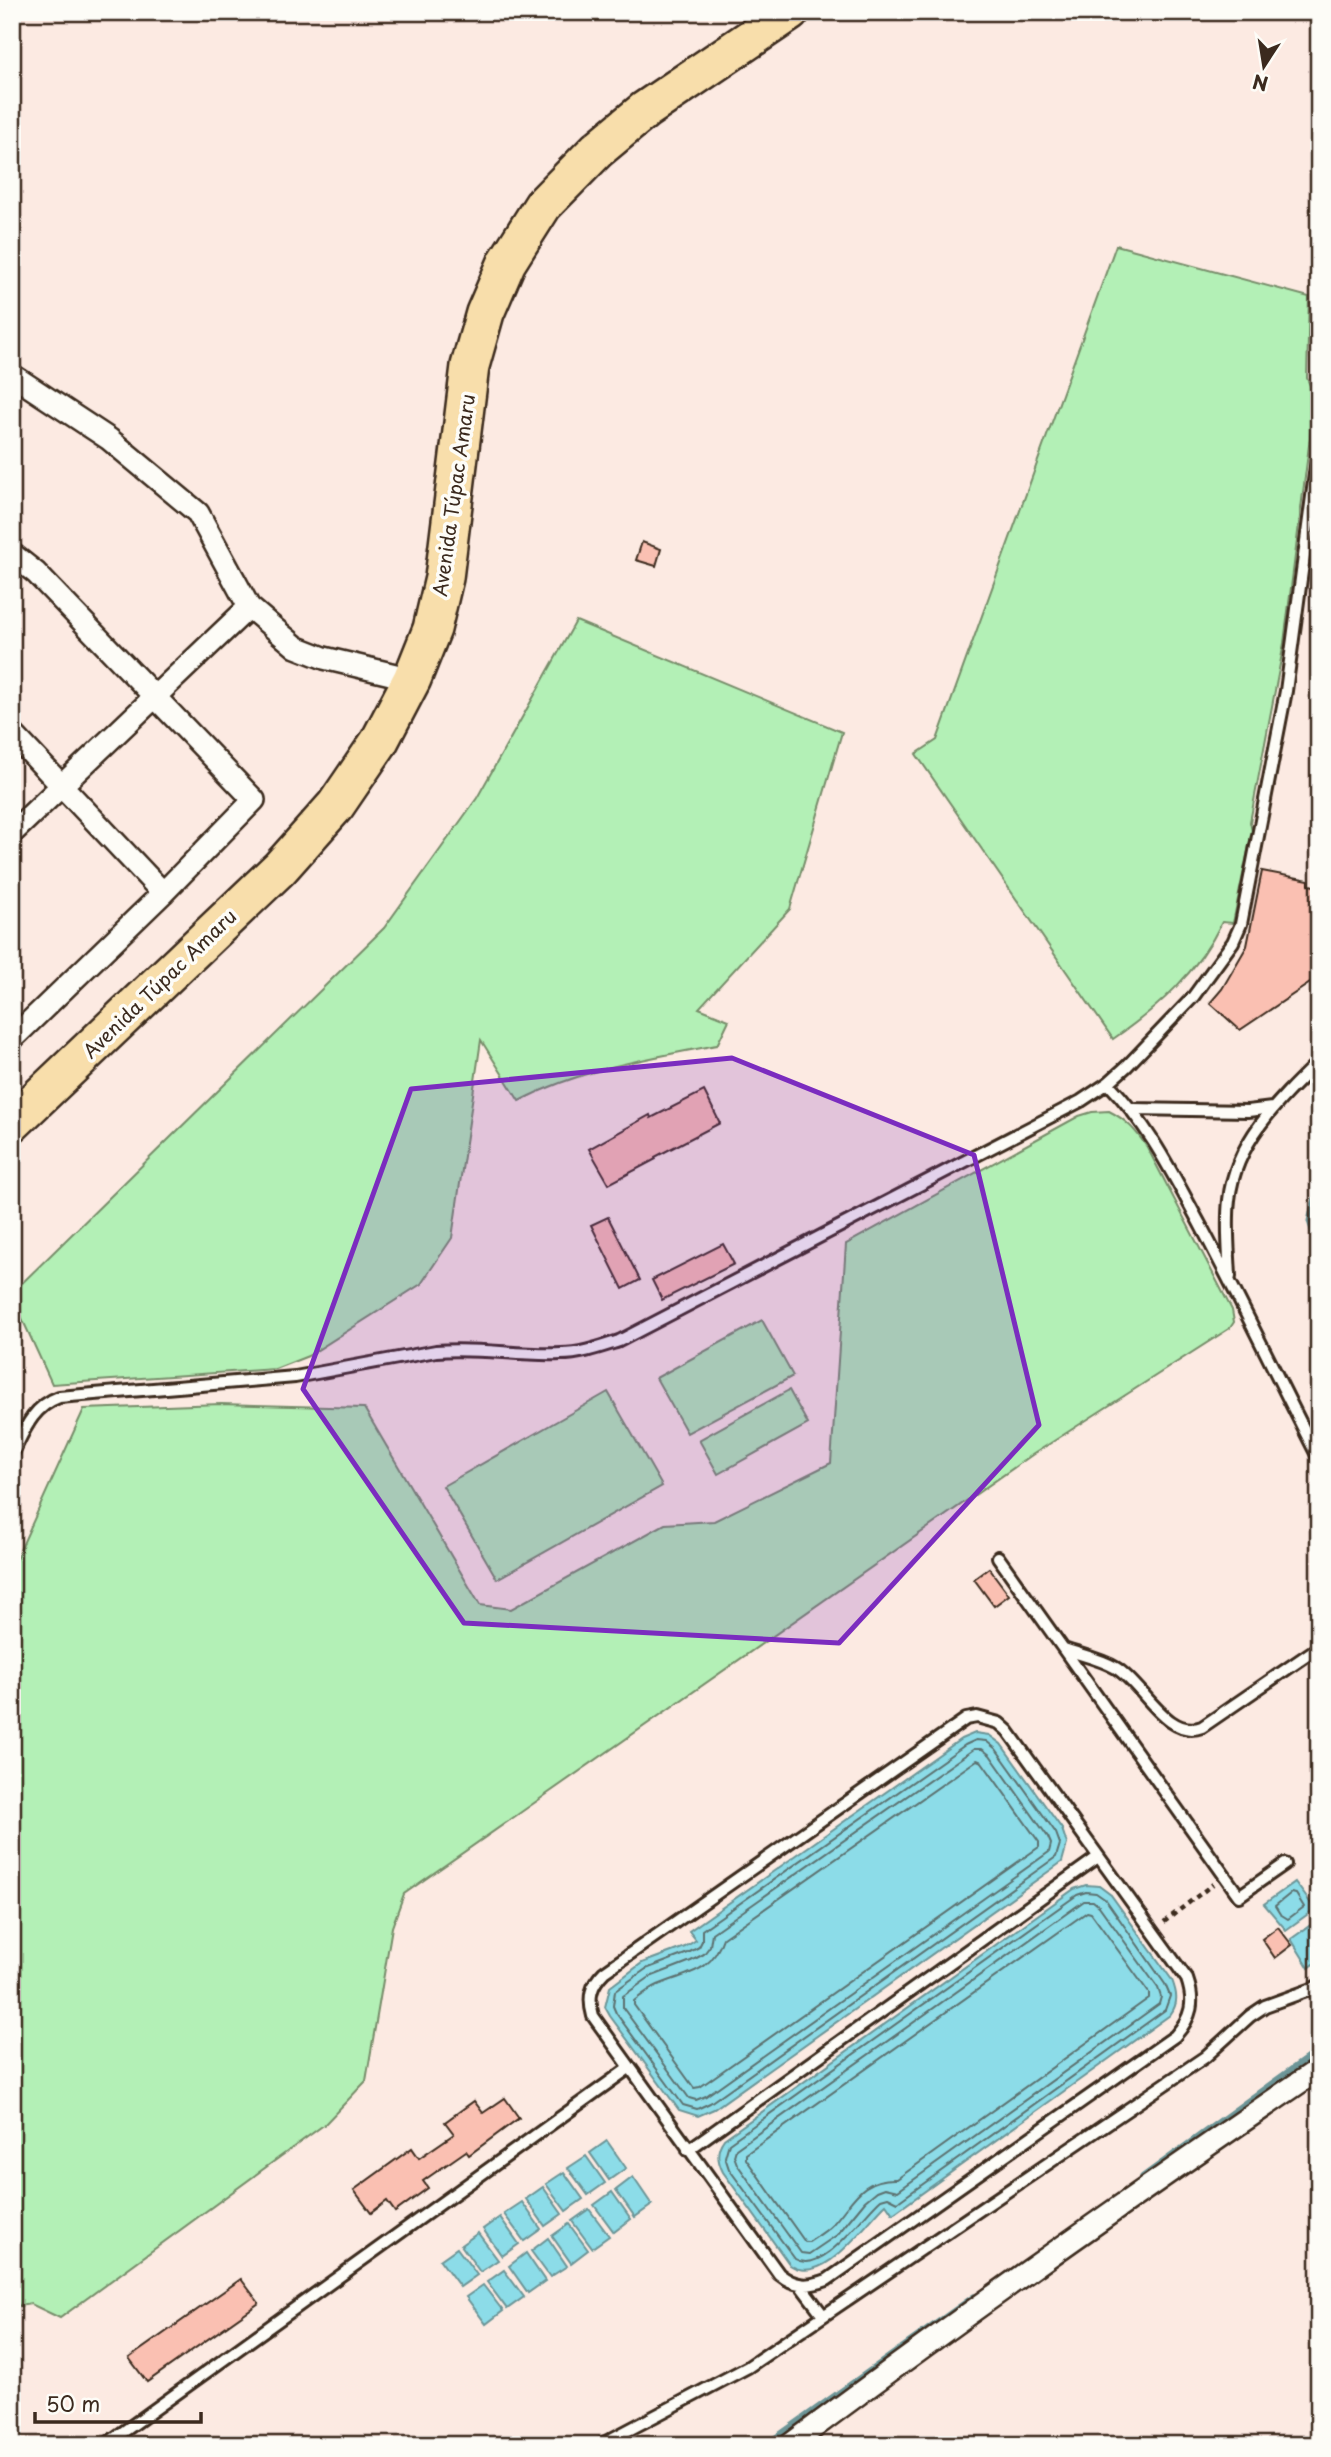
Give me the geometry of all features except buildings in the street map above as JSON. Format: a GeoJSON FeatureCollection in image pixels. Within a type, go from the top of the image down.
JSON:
{"type":"FeatureCollection","features":[{"type":"Feature","properties":{"kind":"highway","name":"Avenida Túpac Amaru"},"geometry":{"type":"LineString","coordinates":[[12,1123],[280,868],[336,805],[379,742],[412,679],[432,629],[444,578],[470,366],[485,313],[507,262],[543,205],[597,150],[645,110],[790,12]]}},
{"type":"Feature","properties":{"kind":"street"},"geometry":{"type":"LineString","coordinates":[[12,375],[109,439],[198,513],[249,607],[296,647],[324,659],[412,679]]}},
{"type":"Feature","properties":{"kind":"street"},"geometry":{"type":"LineString","coordinates":[[12,554],[36,573],[254,800],[163,893],[12,1039]]}},
{"type":"Feature","properties":{"kind":"street"},"geometry":{"type":"LineString","coordinates":[[12,833],[249,607]]}},
{"type":"Feature","properties":{"kind":"street"},"geometry":{"type":"LineString","coordinates":[[12,733],[163,893]]}},
{"type":"Feature","properties":{"kind":"street"},"geometry":{"type":"LineString","coordinates":[[789,2445],[883,2375],[1319,2069]]}},
{"type":"Feature","properties":{"kind":"lane"},"geometry":{"type":"LineString","coordinates":[[12,1454],[38,1409],[58,1397],[295,1377],[448,1350],[561,1354],[591,1350],[619,1341],[1081,1101],[1108,1083],[1193,997],[1233,942],[1241,924],[1286,691],[1319,444]]}},
{"type":"Feature","properties":{"kind":"lane"},"geometry":{"type":"LineString","coordinates":[[1230,1281],[1229,1209],[1235,1172],[1245,1149],[1272,1108],[1319,1061]]}},
{"type":"Feature","properties":{"kind":"lane"},"geometry":{"type":"LineString","coordinates":[[1108,1083],[1133,1109],[1157,1146],[1230,1281],[1319,1459]]}},
{"type":"Feature","properties":{"kind":"lane"},"geometry":{"type":"LineString","coordinates":[[1133,1109],[1248,1111],[1272,1108]]}},
{"type":"Feature","properties":{"kind":"lane"},"geometry":{"type":"LineString","coordinates":[[999,1557],[1239,1896],[1285,1864]]}},
{"type":"Feature","properties":{"kind":"lane"},"geometry":{"type":"LineString","coordinates":[[1064,1650],[1116,1668],[1172,1723],[1186,1730],[1202,1727],[1319,1647]]}},
{"type":"Feature","properties":{"kind":"lane"},"geometry":{"type":"LineString","coordinates":[[988,1718],[1008,1731],[1098,1857],[1187,1979],[1192,1994],[1192,2010],[1186,2024],[1175,2036],[827,2280],[813,2285],[801,2286],[789,2282],[779,2274],[629,2068],[593,2016],[589,2003],[594,1982],[604,1972],[965,1719],[988,1718]]}},
{"type":"Feature","properties":{"kind":"lane"},"geometry":{"type":"LineString","coordinates":[[688,2150],[1098,1857]]}},
{"type":"Feature","properties":{"kind":"lane"},"geometry":{"type":"LineString","coordinates":[[600,2445],[748,2367],[1205,2057],[1250,2016],[1265,2006],[1319,1985]]}},
{"type":"Feature","properties":{"kind":"lane"},"geometry":{"type":"LineString","coordinates":[[105,2445],[629,2068]]}},
{"type":"Feature","properties":{"kind":"lane"},"geometry":{"type":"LineString","coordinates":[[801,2286],[822,2315]]}},
{"type":"Feature","properties":{"kind":"path"},"geometry":{"type":"LineString","coordinates":[[1152,1931],[1224,1875]]}},
{"type":"Feature","properties":{"kind":"highlighted area"},"geometry":{"type":"Polygon","coordinates":[[[732,1058],[974,1155],[1039,1425],[839,1643],[464,1623],[303,1389],[411,1089],[732,1058]]]}},
{"type":"Feature","properties":{"kind":"green space"},"geometry":{"type":"Polygon","coordinates":[[[1116,245],[1309,297],[1307,378],[1315,398],[1284,643],[1250,822],[1252,831],[1233,923],[1222,922],[1189,973],[1161,1002],[1113,1039],[916,754],[937,740],[1116,245]]]}},
{"type":"Feature","properties":{"kind":"green space"},"geometry":{"type":"Polygon","coordinates":[[[576,621],[842,732],[790,909],[699,1008],[729,1020],[717,1045],[591,1073],[519,1101],[481,1040],[452,1238],[421,1284],[308,1356],[275,1369],[52,1384],[20,1314],[12,1313],[12,1293],[384,928],[477,798],[576,621]]]}},
{"type":"Feature","properties":{"kind":"green space"},"geometry":{"type":"Polygon","coordinates":[[[1109,1111],[1131,1126],[1147,1147],[1232,1310],[1234,1322],[1230,1328],[1032,1455],[404,1894],[392,1927],[366,2081],[325,2124],[60,2318],[31,2304],[19,2306],[12,2291],[12,1568],[84,1409],[221,1404],[364,1408],[480,1605],[511,1609],[665,1524],[714,1521],[831,1463],[846,1244],[1079,1116],[1109,1111]]]}},
{"type":"Feature","properties":{"kind":"green space"},"geometry":{"type":"Polygon","coordinates":[[[762,1320],[793,1376],[687,1433],[656,1378],[762,1320]]]}},
{"type":"Feature","properties":{"kind":"green space"},"geometry":{"type":"Polygon","coordinates":[[[789,1390],[808,1424],[718,1474],[699,1440],[789,1390]]]}},
{"type":"Feature","properties":{"kind":"green space"},"geometry":{"type":"Polygon","coordinates":[[[608,1392],[662,1486],[497,1579],[443,1486],[608,1392]]]}},
{"type":"Feature","properties":{"kind":"water"},"geometry":{"type":"Polygon","coordinates":[[[975,1733],[989,1735],[1001,1744],[1062,1829],[1067,1844],[1062,1862],[714,2109],[698,2116],[679,2110],[610,2016],[605,2007],[610,1987],[642,1963],[685,1947],[696,1940],[689,1931],[961,1739],[975,1733]]]}},
{"type":"Feature","properties":{"kind":"water"},"geometry":{"type":"Polygon","coordinates":[[[1295,1882],[1315,1909],[1286,1930],[1264,1904],[1295,1882]]]}},
{"type":"Feature","properties":{"kind":"water"},"geometry":{"type":"Polygon","coordinates":[[[1086,1885],[1099,1886],[1111,1895],[1172,1980],[1176,1998],[1170,2015],[893,2214],[886,2204],[830,2261],[816,2268],[803,2270],[790,2265],[723,2172],[718,2155],[724,2139],[1074,1889],[1086,1885]]]}},
{"type":"Feature","properties":{"kind":"water"},"geometry":{"type":"Polygon","coordinates":[[[1319,1919],[1319,1960],[1309,1968],[1291,1939],[1319,1919]]]}},
{"type":"Feature","properties":{"kind":"water"},"geometry":{"type":"Polygon","coordinates":[[[607,2141],[626,2168],[609,2180],[590,2153],[607,2141]]]}},
{"type":"Feature","properties":{"kind":"water"},"geometry":{"type":"Polygon","coordinates":[[[586,2156],[605,2183],[588,2195],[568,2168],[586,2156]]]}},
{"type":"Feature","properties":{"kind":"water"},"geometry":{"type":"Polygon","coordinates":[[[564,2172],[583,2199],[566,2211],[546,2184],[564,2172]]]}},
{"type":"Feature","properties":{"kind":"water"},"geometry":{"type":"Polygon","coordinates":[[[633,2177],[652,2205],[635,2217],[616,2190],[633,2177]]]}},
{"type":"Feature","properties":{"kind":"water"},"geometry":{"type":"Polygon","coordinates":[[[543,2187],[562,2214],[545,2226],[526,2199],[543,2187]]]}},
{"type":"Feature","properties":{"kind":"water"},"geometry":{"type":"Polygon","coordinates":[[[612,2192],[631,2219],[614,2232],[594,2205],[612,2192]]]}},
{"type":"Feature","properties":{"kind":"water"},"geometry":{"type":"Polygon","coordinates":[[[522,2202],[541,2229],[524,2241],[504,2214],[522,2202]]]}},
{"type":"Feature","properties":{"kind":"water"},"geometry":{"type":"Polygon","coordinates":[[[589,2209],[609,2236],[592,2248],[572,2221],[589,2209]]]}},
{"type":"Feature","properties":{"kind":"water"},"geometry":{"type":"Polygon","coordinates":[[[500,2217],[519,2244],[502,2256],[483,2229],[500,2217]]]}},
{"type":"Feature","properties":{"kind":"water"},"geometry":{"type":"Polygon","coordinates":[[[569,2224],[588,2250],[571,2263],[552,2236],[569,2224]]]}},
{"type":"Feature","properties":{"kind":"water"},"geometry":{"type":"Polygon","coordinates":[[[478,2233],[498,2260],[480,2272],[461,2245],[478,2233]]]}},
{"type":"Feature","properties":{"kind":"water"},"geometry":{"type":"Polygon","coordinates":[[[548,2238],[567,2266],[550,2277],[531,2251],[548,2238]]]}},
{"type":"Feature","properties":{"kind":"water"},"geometry":{"type":"Polygon","coordinates":[[[457,2248],[477,2275],[460,2287],[440,2260],[457,2248]]]}},
{"type":"Feature","properties":{"kind":"water"},"geometry":{"type":"Polygon","coordinates":[[[526,2253],[545,2281],[528,2293],[509,2266],[526,2253]]]}},
{"type":"Feature","properties":{"kind":"water"},"geometry":{"type":"Polygon","coordinates":[[[504,2270],[524,2297],[507,2309],[487,2282],[504,2270]]]}},
{"type":"Feature","properties":{"kind":"water"},"geometry":{"type":"Polygon","coordinates":[[[483,2285],[503,2311],[486,2324],[466,2297],[483,2285]]]}},
{"type":"Feature","properties":{"kind":"waterway"},"geometry":{"type":"LineString","coordinates":[[1319,1197],[1316,1198],[1310,1221],[1319,1247]]}},
{"type":"Feature","properties":{"kind":"waterway"},"geometry":{"type":"LineString","coordinates":[[1143,2177],[1319,2050]]}},
{"type":"Feature","properties":{"kind":"waterway"},"geometry":{"type":"LineString","coordinates":[[766,2445],[974,2297]]}}]}
